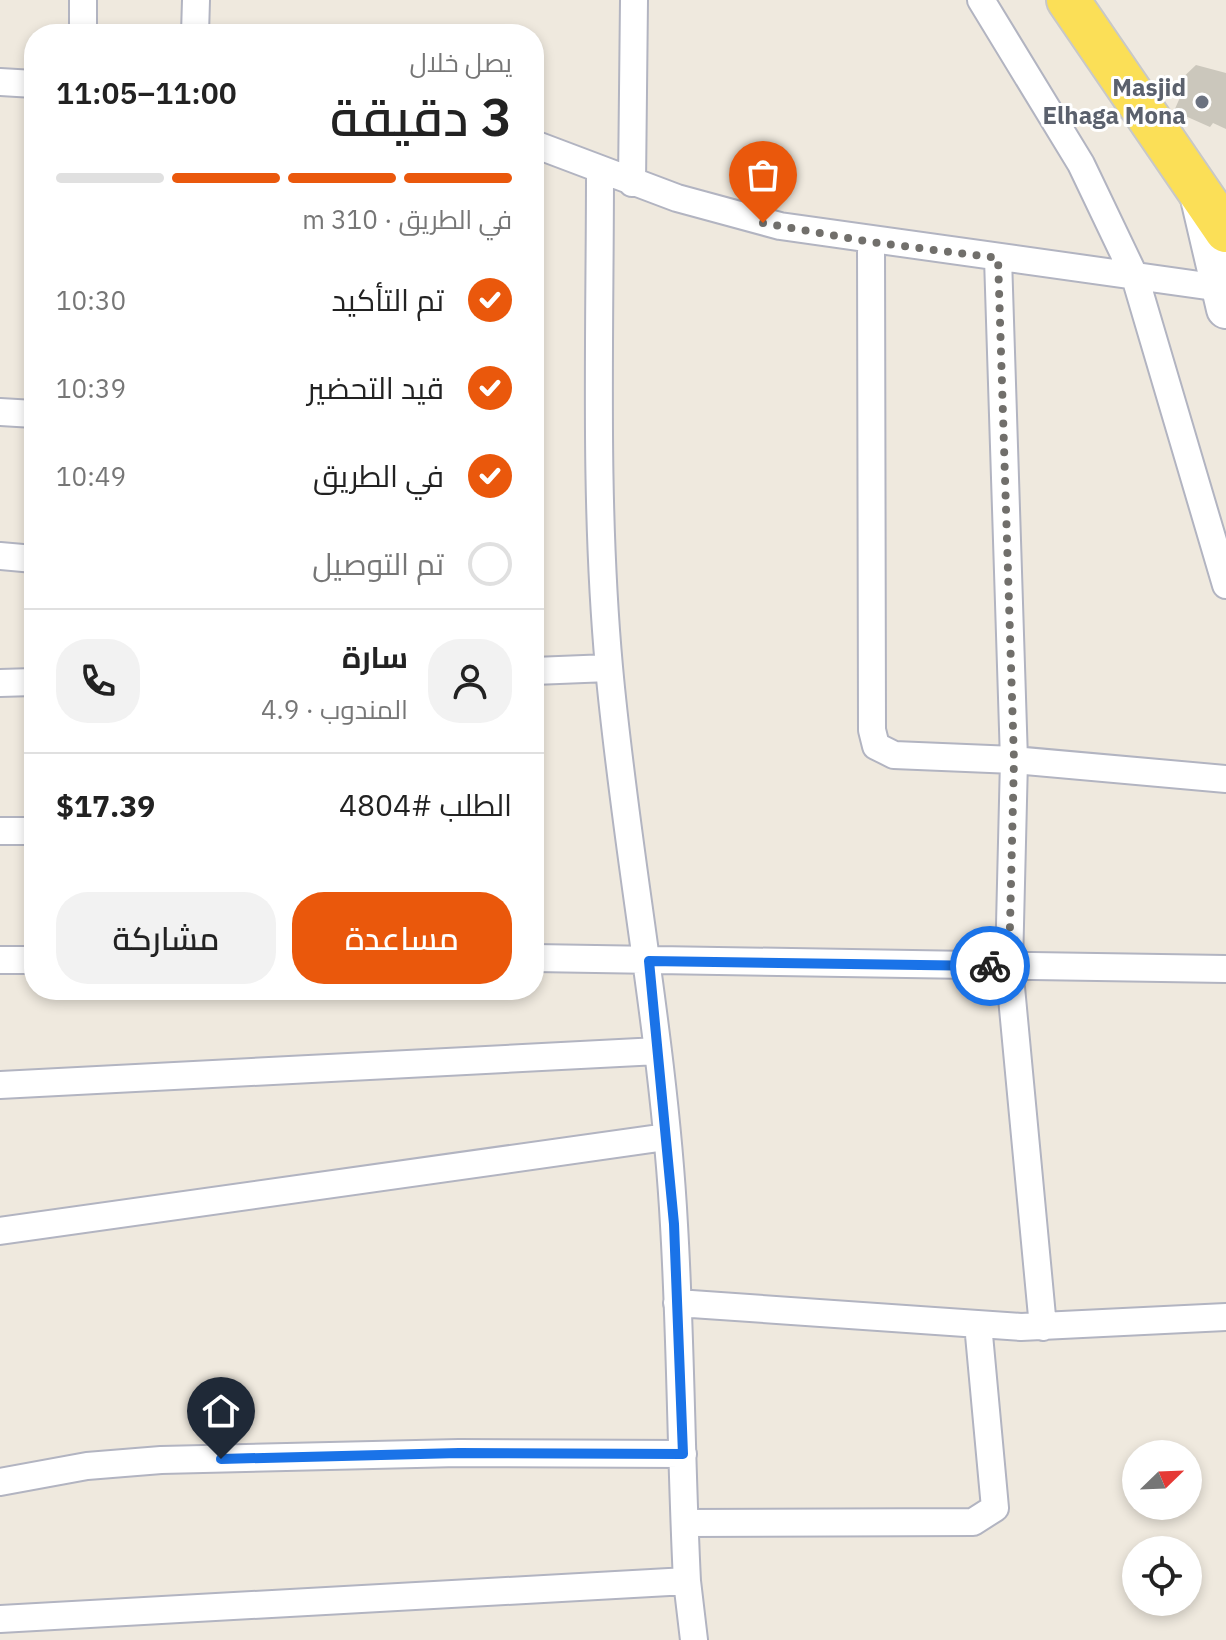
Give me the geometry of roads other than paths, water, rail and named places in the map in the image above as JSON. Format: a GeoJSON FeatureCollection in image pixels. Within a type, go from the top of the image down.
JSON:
{"type":"FeatureCollection","features":[{"type":"Feature","properties":{"kind":"main road"},"geometry":{"type":"LineString","coordinates":[[1068,0],[1200,198],[1226,231]]}},
{"type":"Feature","properties":{"kind":"street"},"geometry":{"type":"LineString","coordinates":[[83,0],[83,24]]}},
{"type":"Feature","properties":{"kind":"street"},"geometry":{"type":"LineString","coordinates":[[195,24],[196,0]]}},
{"type":"Feature","properties":{"kind":"street"},"geometry":{"type":"LineString","coordinates":[[632,183],[634,0]]}},
{"type":"Feature","properties":{"kind":"street"},"geometry":{"type":"LineString","coordinates":[[981,0],[1081,164],[1135,277],[1226,585]]}},
{"type":"Feature","properties":{"kind":"street"},"geometry":{"type":"LineString","coordinates":[[0,82],[24,83]]}},
{"type":"Feature","properties":{"kind":"street"},"geometry":{"type":"LineString","coordinates":[[544,148],[632,183],[745,219],[871,242],[1135,277],[1224,298],[1200,198]]}},
{"type":"Feature","properties":{"kind":"street"},"geometry":{"type":"LineString","coordinates":[[600,170],[600,453],[609,668],[649,961],[666,1137],[677,1303],[687,1581],[694,1640]]}},
{"type":"Feature","properties":{"kind":"street"},"geometry":{"type":"LineString","coordinates":[[871,242],[873,741],[882,751],[894,755],[1014,760],[1226,779]]}},
{"type":"Feature","properties":{"kind":"street"},"geometry":{"type":"LineString","coordinates":[[998,258],[1014,760],[1009,966],[1043,1327]]}},
{"type":"Feature","properties":{"kind":"street"},"geometry":{"type":"LineString","coordinates":[[0,412],[24,413]]}},
{"type":"Feature","properties":{"kind":"street"},"geometry":{"type":"LineString","coordinates":[[0,556],[24,558]]}},
{"type":"Feature","properties":{"kind":"street"},"geometry":{"type":"LineString","coordinates":[[544,671],[609,668]]}},
{"type":"Feature","properties":{"kind":"street"},"geometry":{"type":"LineString","coordinates":[[0,683],[24,682]]}},
{"type":"Feature","properties":{"kind":"street"},"geometry":{"type":"LineString","coordinates":[[0,831],[24,831]]}},
{"type":"Feature","properties":{"kind":"street"},"geometry":{"type":"LineString","coordinates":[[544,958],[1226,969]]}},
{"type":"Feature","properties":{"kind":"street"},"geometry":{"type":"LineString","coordinates":[[0,960],[24,960]]}},
{"type":"Feature","properties":{"kind":"street"},"geometry":{"type":"LineString","coordinates":[[0,1085],[658,1051]]}},
{"type":"Feature","properties":{"kind":"street"},"geometry":{"type":"LineString","coordinates":[[0,1231],[666,1137]]}},
{"type":"Feature","properties":{"kind":"street"},"geometry":{"type":"LineString","coordinates":[[677,1303],[1043,1327],[1226,1317]]}},
{"type":"Feature","properties":{"kind":"street"},"geometry":{"type":"LineString","coordinates":[[685,1523],[973,1522],[990,1514],[995,1508],[978,1324]]}},
{"type":"Feature","properties":{"kind":"street"},"geometry":{"type":"LineString","coordinates":[[0,1482],[87,1466],[161,1460],[459,1453],[683,1454]]}},
{"type":"Feature","properties":{"kind":"street"},"geometry":{"type":"LineString","coordinates":[[0,1619],[687,1581]]}},
{"type":"Feature","properties":{"kind":"place","name":"Masjid Elhaga Mona"},"geometry":{"type":"Point","coordinates":[1202,102]}}]}
